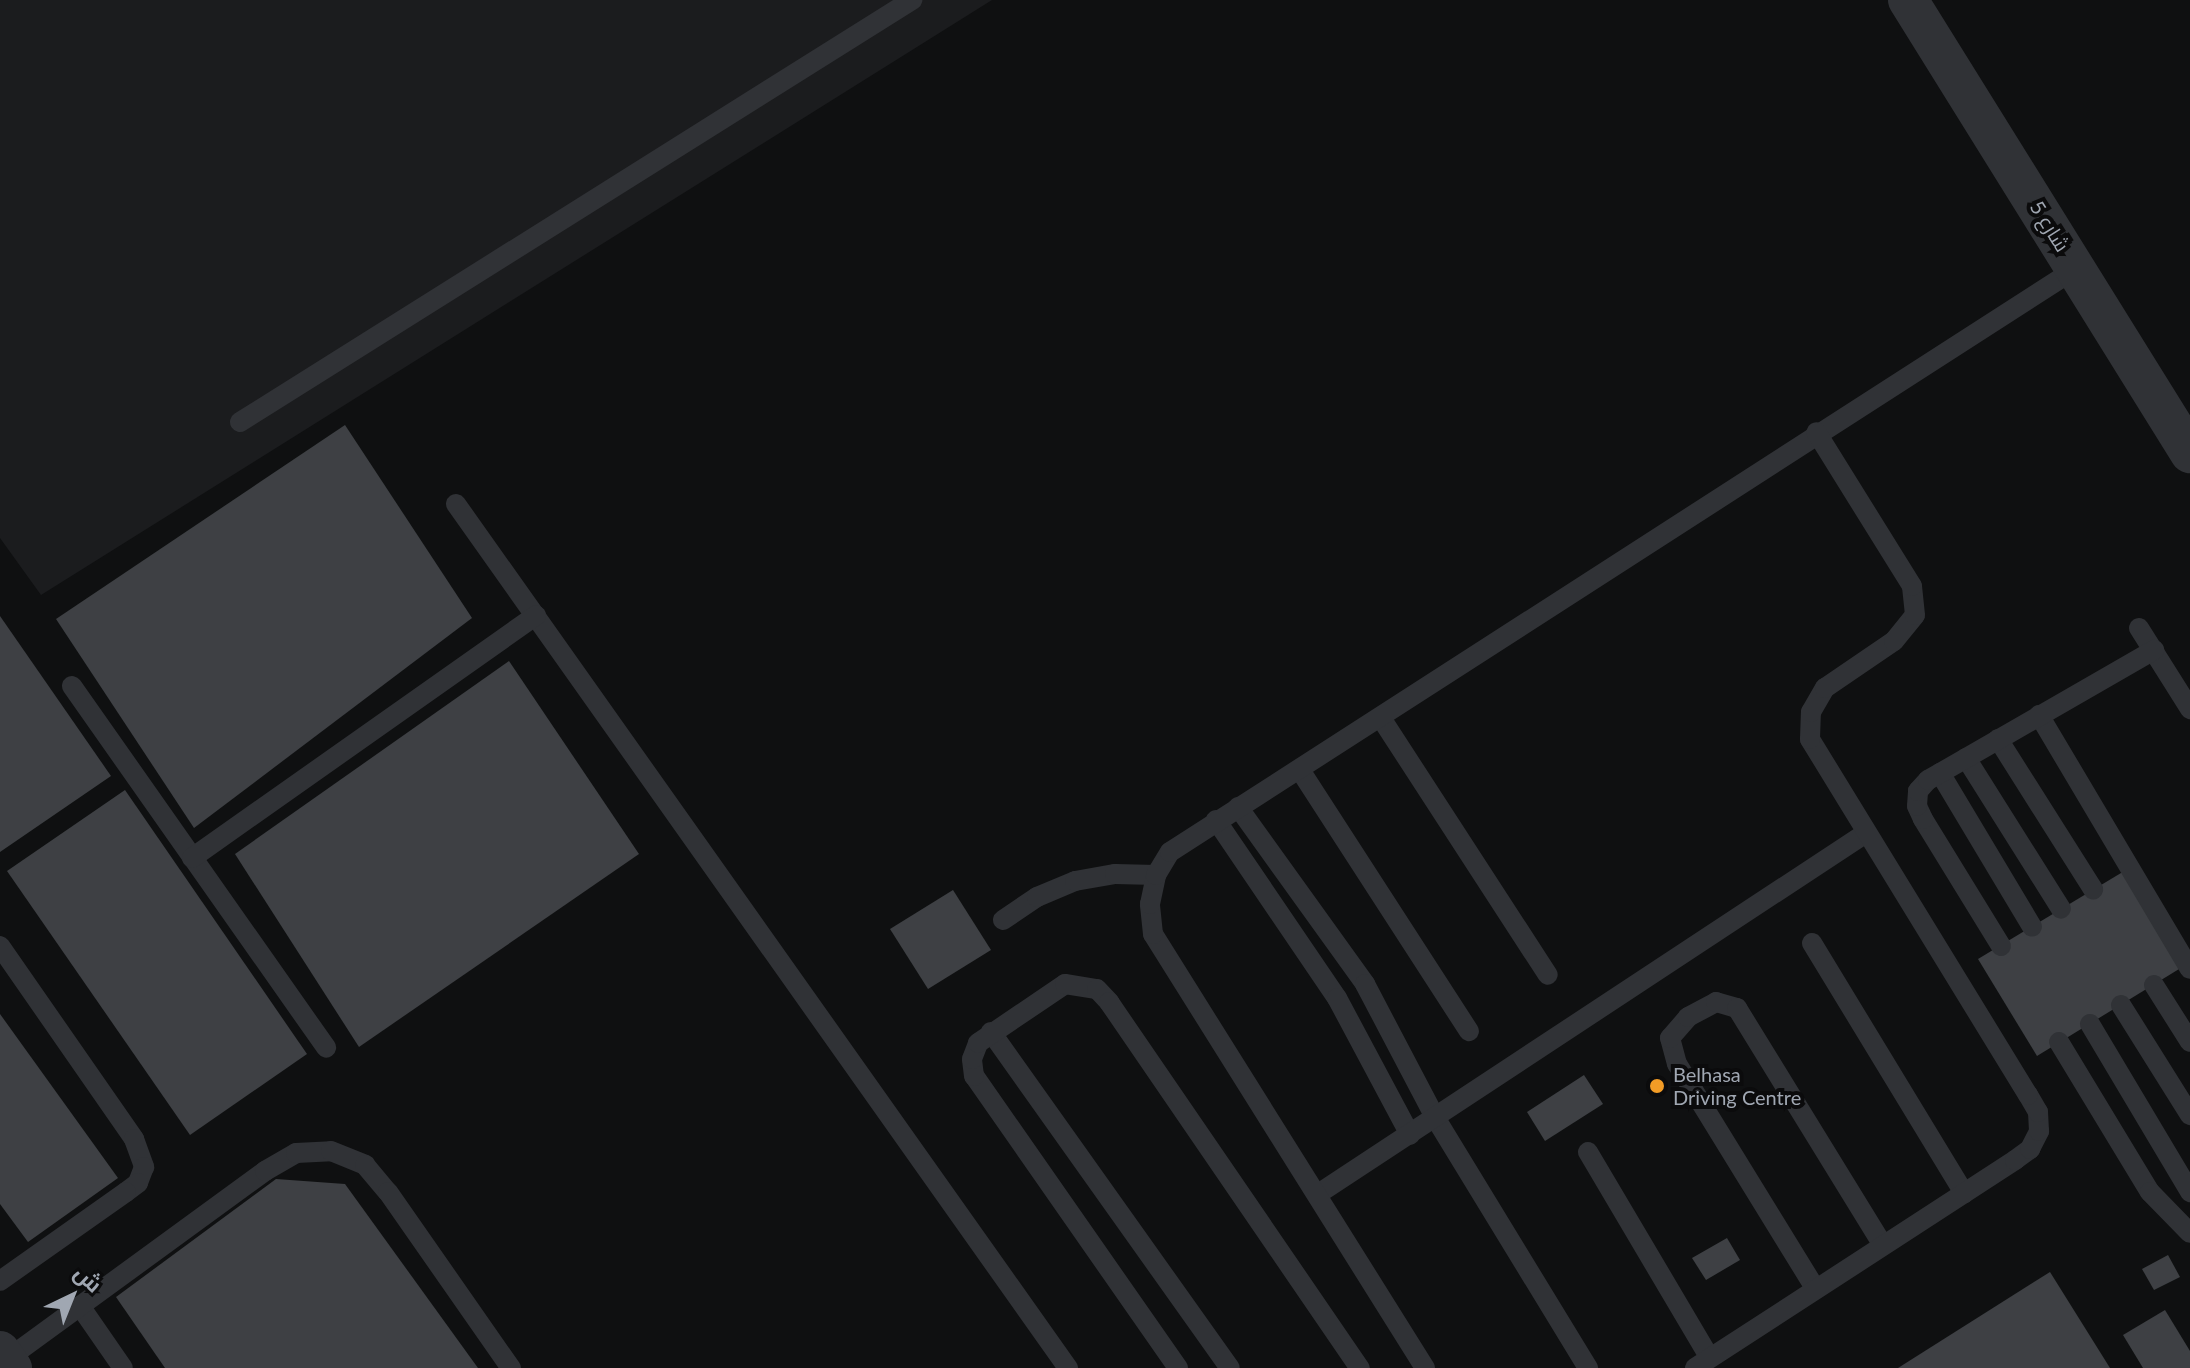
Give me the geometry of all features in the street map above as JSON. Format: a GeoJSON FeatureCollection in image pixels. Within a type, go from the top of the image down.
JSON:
{"type":"FeatureCollection","features":[{"type":"Feature","properties":{"kind":"street","name":"شارع 5"},"geometry":{"type":"LineString","coordinates":[[1908,0],[2190,453]]}},
{"type":"Feature","properties":{"kind":"lane"},"geometry":{"type":"LineString","coordinates":[[240,422],[912,0]]}},
{"type":"Feature","properties":{"kind":"lane"},"geometry":{"type":"LineString","coordinates":[[1425,1368],[1153,934],[1150,904],[1156,875],[1170,852],[1216,820],[1300,770],[1816,432],[2077,268]]}},
{"type":"Feature","properties":{"kind":"lane"},"geometry":{"type":"LineString","coordinates":[[1588,1152],[1702,1363],[2030,1149],[2039,1131],[2038,1112],[1810,739],[1811,712],[1825,688],[1906,630],[1915,615],[1912,586],[1816,432]]}},
{"type":"Feature","properties":{"kind":"lane"},"geometry":{"type":"LineString","coordinates":[[456,504],[1068,1368]]}},
{"type":"Feature","properties":{"kind":"lane"},"geometry":{"type":"LineString","coordinates":[[192,858],[536,615]]}},
{"type":"Feature","properties":{"kind":"lane"},"geometry":{"type":"LineString","coordinates":[[2139,628],[2190,709]]}},
{"type":"Feature","properties":{"kind":"lane"},"geometry":{"type":"LineString","coordinates":[[2001,946],[1917,806],[1918,791],[1940,773],[2154,650]]}},
{"type":"Feature","properties":{"kind":"lane"},"geometry":{"type":"LineString","coordinates":[[72,686],[326,1048]]}},
{"type":"Feature","properties":{"kind":"lane"},"geometry":{"type":"LineString","coordinates":[[2039,715],[2190,969]]}},
{"type":"Feature","properties":{"kind":"lane"},"geometry":{"type":"LineString","coordinates":[[1381,718],[1548,975]]}},
{"type":"Feature","properties":{"kind":"lane"},"geometry":{"type":"LineString","coordinates":[[1998,739],[2093,889]]}},
{"type":"Feature","properties":{"kind":"lane"},"geometry":{"type":"LineString","coordinates":[[1966,758],[2061,909]]}},
{"type":"Feature","properties":{"kind":"lane"},"geometry":{"type":"LineString","coordinates":[[1300,770],[1469,1031]]}},
{"type":"Feature","properties":{"kind":"lane"},"geometry":{"type":"LineString","coordinates":[[1940,773],[2032,927]]}},
{"type":"Feature","properties":{"kind":"lane"},"geometry":{"type":"LineString","coordinates":[[1238,807],[1365,984],[1436,1119],[1588,1368]]}},
{"type":"Feature","properties":{"kind":"lane"},"geometry":{"type":"LineString","coordinates":[[1216,820],[1337,998],[1410,1135]]}},
{"type":"Feature","properties":{"kind":"lane"},"geometry":{"type":"LineString","coordinates":[[1318,1194],[1866,833]]}},
{"type":"Feature","properties":{"kind":"lane"},"geometry":{"type":"LineString","coordinates":[[1003,920],[1037,897],[1075,881],[1115,874],[1156,875]]}},
{"type":"Feature","properties":{"kind":"lane"},"geometry":{"type":"LineString","coordinates":[[1812,943],[1964,1193]]}},
{"type":"Feature","properties":{"kind":"lane"},"geometry":{"type":"LineString","coordinates":[[0,946],[134,1139],[144,1167],[138,1183],[0,1281]]}},
{"type":"Feature","properties":{"kind":"lane"},"geometry":{"type":"LineString","coordinates":[[1178,1368],[974,1076],[972,1059],[991,1032],[1065,984],[1097,989],[1360,1368]]}},
{"type":"Feature","properties":{"kind":"lane"},"geometry":{"type":"LineString","coordinates":[[2154,985],[2190,1042]]}},
{"type":"Feature","properties":{"kind":"lane"},"geometry":{"type":"LineString","coordinates":[[1815,1288],[1677,1064],[1670,1038],[1688,1017],[1716,1002],[1737,1008],[1883,1245]]}},
{"type":"Feature","properties":{"kind":"lane"},"geometry":{"type":"LineString","coordinates":[[2121,1005],[2190,1115]]}},
{"type":"Feature","properties":{"kind":"lane"},"geometry":{"type":"LineString","coordinates":[[2090,1024],[2190,1192]]}},
{"type":"Feature","properties":{"kind":"lane"},"geometry":{"type":"LineString","coordinates":[[991,1032],[1230,1368]]}},
{"type":"Feature","properties":{"kind":"lane"},"geometry":{"type":"LineString","coordinates":[[2059,1042],[2150,1192],[2190,1233]]}},
{"type":"Feature","properties":{"kind":"lane"},"geometry":{"type":"LineString","coordinates":[[6,1359],[265,1171],[296,1153],[331,1151],[365,1165],[388,1192],[511,1368]]}},
{"type":"Feature","properties":{"kind":"lane"},"geometry":{"type":"LineString","coordinates":[[80,1306],[123,1368]]}},
{"type":"Feature","properties":{"kind":"shaded area"},"geometry":{"type":"Polygon","coordinates":[[[0,0],[992,0],[41,595],[0,538],[0,0]]]}},
{"type":"Feature","properties":{"kind":"building"},"geometry":{"type":"Polygon","coordinates":[[[345,425],[472,618],[194,828],[56,619],[345,425]]]}},
{"type":"Feature","properties":{"kind":"building"},"geometry":{"type":"Polygon","coordinates":[[[0,616],[111,776],[0,852],[0,616]]]}},
{"type":"Feature","properties":{"kind":"building"},"geometry":{"type":"Polygon","coordinates":[[[509,661],[639,854],[359,1047],[235,854],[509,661]]]}},
{"type":"Feature","properties":{"kind":"building"},"geometry":{"type":"Polygon","coordinates":[[[125,790],[307,1054],[190,1135],[7,871],[125,790]]]}},
{"type":"Feature","properties":{"kind":"building"},"geometry":{"type":"Polygon","coordinates":[[[2126,870],[2184,966],[2037,1056],[1978,959],[2126,870]]]}},
{"type":"Feature","properties":{"kind":"building"},"geometry":{"type":"Polygon","coordinates":[[[953,890],[991,950],[928,989],[890,929],[953,890]]]}},
{"type":"Feature","properties":{"kind":"building"},"geometry":{"type":"Polygon","coordinates":[[[0,1014],[118,1178],[28,1242],[0,1204],[0,1014]]]}},
{"type":"Feature","properties":{"kind":"building"},"geometry":{"type":"Polygon","coordinates":[[[1584,1075],[1603,1104],[1545,1141],[1527,1112],[1584,1075]]]}},
{"type":"Feature","properties":{"kind":"building"},"geometry":{"type":"Polygon","coordinates":[[[276,1179],[345,1184],[478,1368],[165,1368],[116,1297],[276,1179]]]}},
{"type":"Feature","properties":{"kind":"building"},"geometry":{"type":"Polygon","coordinates":[[[1727,1238],[1740,1260],[1706,1280],[1692,1258],[1727,1238]]]}},
{"type":"Feature","properties":{"kind":"building"},"geometry":{"type":"Polygon","coordinates":[[[2168,1255],[2180,1277],[2154,1290],[2142,1269],[2168,1255]]]}},
{"type":"Feature","properties":{"kind":"building"},"geometry":{"type":"Polygon","coordinates":[[[2050,1272],[2110,1368],[1898,1368],[2050,1272]]]}},
{"type":"Feature","properties":{"kind":"building"},"geometry":{"type":"Polygon","coordinates":[[[2165,1310],[2190,1351],[2190,1368],[2143,1368],[2123,1335],[2165,1310]]]}},
{"type":"Feature","properties":{"kind":"place","name":"Belhasa Driving Centre"},"geometry":{"type":"Point","coordinates":[1657,1086]}}]}
